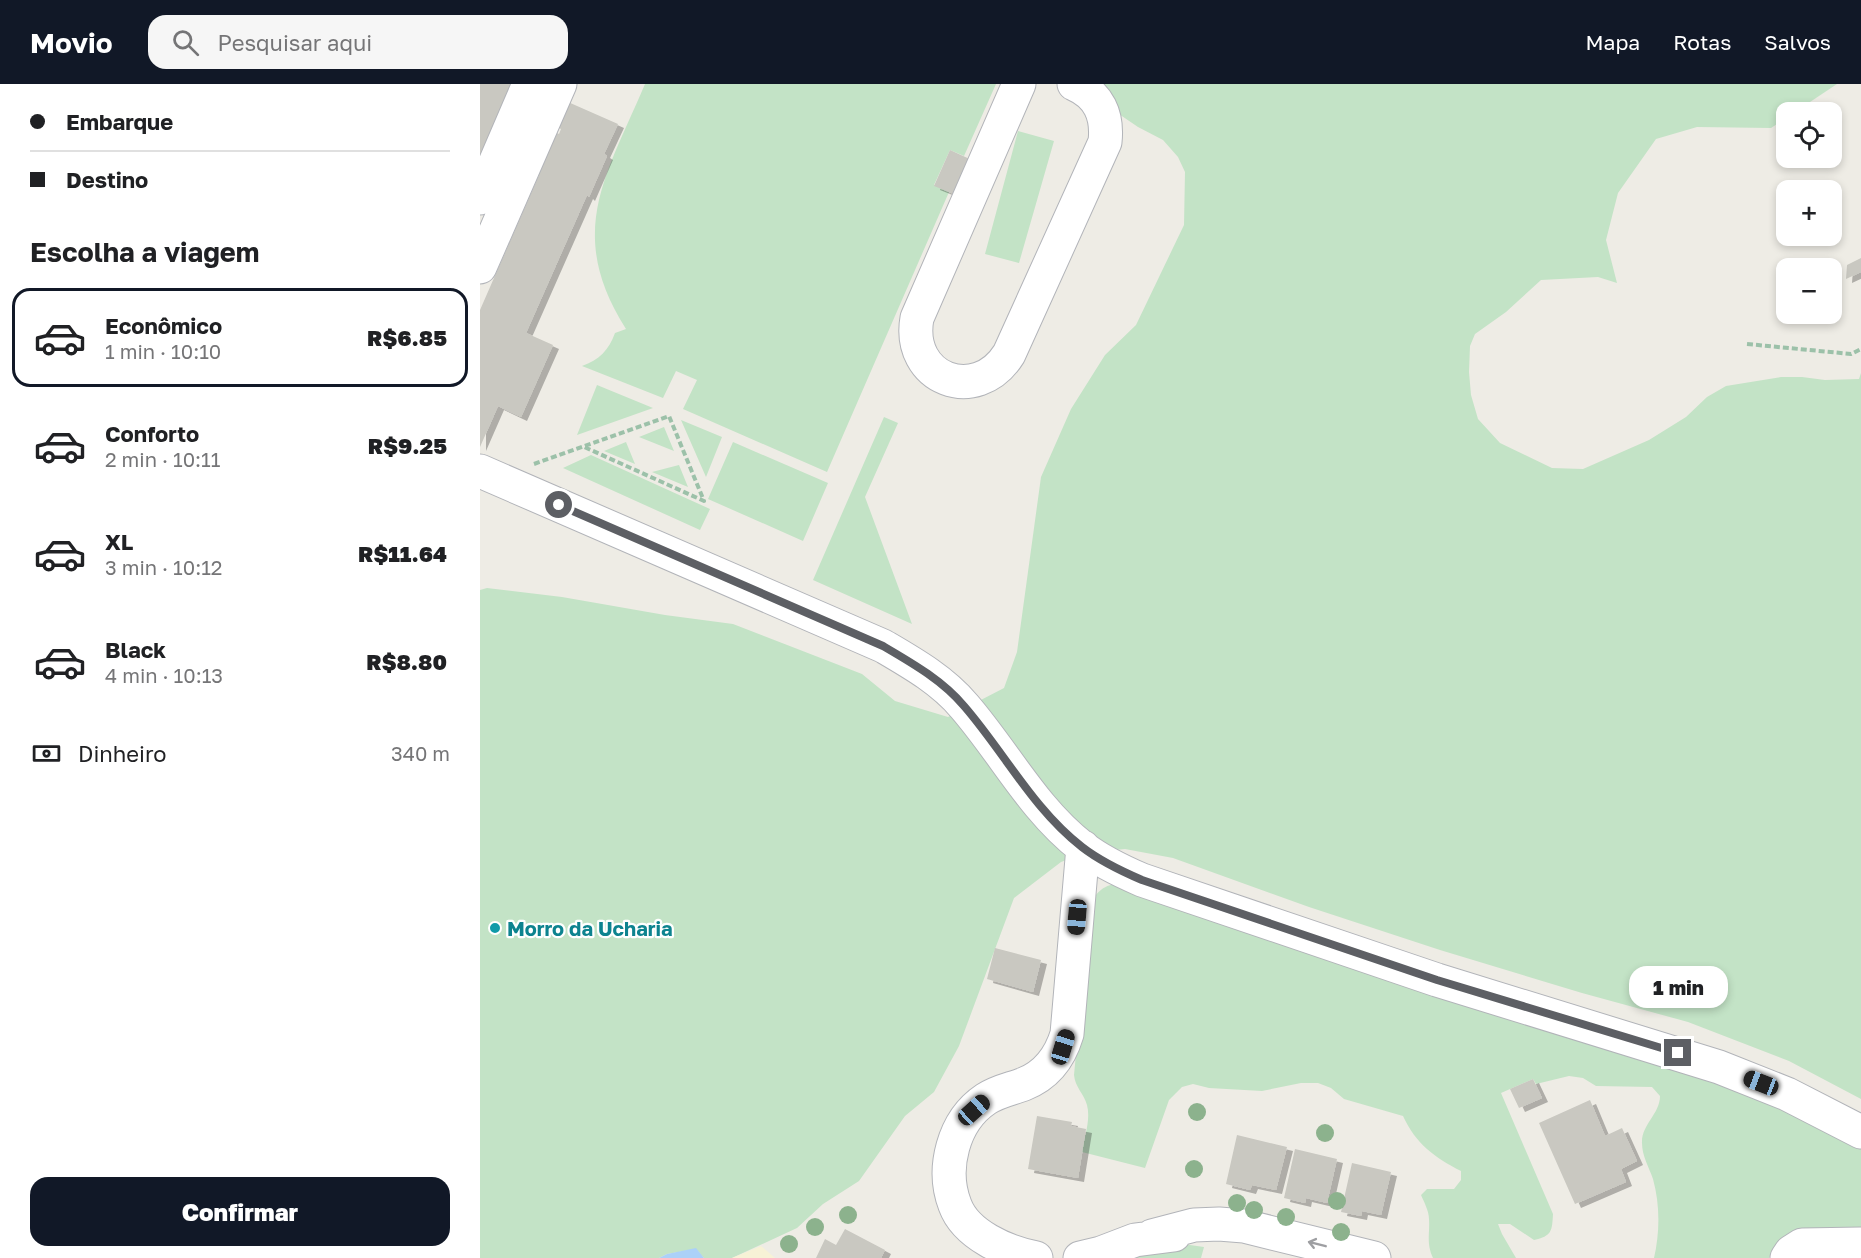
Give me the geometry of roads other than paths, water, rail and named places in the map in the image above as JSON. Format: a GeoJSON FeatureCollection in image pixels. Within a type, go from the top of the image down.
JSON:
{"type":"FeatureCollection","features":[{"type":"Feature","properties":{"kind":"lane"},"geometry":{"type":"LineString","coordinates":[[480,198],[529,84]]}},
{"type":"Feature","properties":{"kind":"lane"},"geometry":{"type":"LineString","coordinates":[[480,267],[560,84]]}},
{"type":"Feature","properties":{"kind":"lane"},"geometry":{"type":"LineString","coordinates":[[1019,84],[917,318],[915,330],[919,353],[934,372],[957,382],[982,379],[993,373],[1009,354],[1105,142],[1107,130],[1101,106],[1087,91],[1074,84]]}},
{"type":"Feature","properties":{"kind":"lane"},"geometry":{"type":"LineString","coordinates":[[488,474],[883,646],[912,663],[939,682],[963,705],[1052,819],[1083,847],[1112,866],[1142,880],[1437,980],[1719,1067],[1787,1094],[1861,1132]]}},
{"type":"Feature","properties":{"kind":"lane"},"geometry":{"type":"LineString","coordinates":[[1036,1258],[1006,1249],[988,1240],[958,1214],[952,1198],[949,1165],[957,1135],[974,1110],[998,1092],[1037,1078],[1048,1069],[1063,1047],[1067,1034],[1083,847]]}},
{"type":"Feature","properties":{"kind":"lane"},"geometry":{"type":"LineString","coordinates":[[1081,1258],[1135,1240],[1194,1225],[1219,1224],[1244,1226],[1374,1258]]}},
{"type":"Feature","properties":{"kind":"lane"},"geometry":{"type":"LineString","coordinates":[[1152,1236],[1173,1234],[1194,1236],[1288,1258]]}},
{"type":"Feature","properties":{"kind":"lane"},"geometry":{"type":"LineString","coordinates":[[1787,1258],[1791,1252],[1802,1245],[1861,1244]]}},
{"type":"Feature","properties":{"kind":"water"},"geometry":{"type":"Polygon","coordinates":[[[696,1248],[704,1258],[659,1258],[667,1254],[696,1248]]]}},
{"type":"Feature","properties":{"kind":"place","name":"Morro da Ucharia"},"geometry":{"type":"Point","coordinates":[495,928]}}]}
